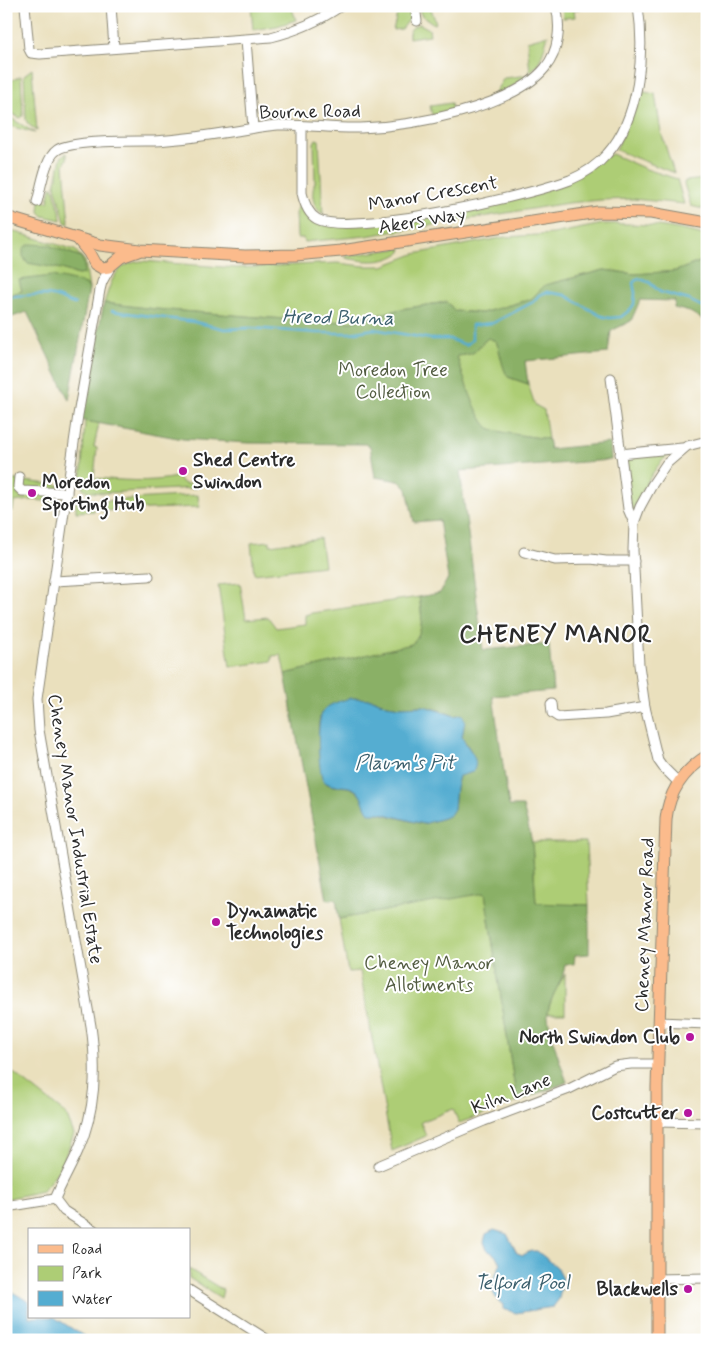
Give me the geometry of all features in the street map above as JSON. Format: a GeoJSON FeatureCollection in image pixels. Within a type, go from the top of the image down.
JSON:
{"type":"FeatureCollection","features":[{"type":"Feature","properties":{"kind":"main road","name":"Akers Way"},"geometry":{"type":"LineString","coordinates":[[6,217],[104,245],[140,250],[210,255],[296,255],[396,243],[598,212],[651,213],[707,223]]}},
{"type":"Feature","properties":{"kind":"main road"},"geometry":{"type":"LineString","coordinates":[[76,237],[93,261]]}},
{"type":"Feature","properties":{"kind":"main road"},"geometry":{"type":"LineString","coordinates":[[93,261],[94,250],[104,245],[114,250],[116,257],[114,263]]}},
{"type":"Feature","properties":{"kind":"main road","name":"Akers Way"},"geometry":{"type":"LineString","coordinates":[[93,261],[102,268],[140,250]]}},
{"type":"Feature","properties":{"kind":"main road"},"geometry":{"type":"LineString","coordinates":[[678,782],[692,767],[707,756]]}},
{"type":"Feature","properties":{"kind":"main road","name":"Cheney Manor Road"},"geometry":{"type":"LineString","coordinates":[[656,1340],[656,1122],[666,819],[672,794],[678,782]]}},
{"type":"Feature","properties":{"kind":"street"},"geometry":{"type":"LineString","coordinates":[[25,6],[29,49],[31,53],[40,54],[271,37],[294,31],[341,6]]}},
{"type":"Feature","properties":{"kind":"street"},"geometry":{"type":"LineString","coordinates":[[111,6],[114,48]]}},
{"type":"Feature","properties":{"kind":"street"},"geometry":{"type":"LineString","coordinates":[[415,6],[417,21]]}},
{"type":"Feature","properties":{"kind":"street","name":"Bourne Road"},"geometry":{"type":"LineString","coordinates":[[37,202],[50,158],[56,150],[64,147],[106,142],[190,138],[280,125],[350,128],[409,124],[449,115],[498,98],[528,82],[543,70],[556,47],[558,18],[556,6]]}},
{"type":"Feature","properties":{"kind":"street","name":"Manor Crescent"},"geometry":{"type":"LineString","coordinates":[[302,126],[303,200],[311,213],[323,221],[358,223],[396,219],[506,198],[570,180],[589,170],[603,159],[615,144],[626,123],[637,82],[642,47],[638,6]]}},
{"type":"Feature","properties":{"kind":"street"},"geometry":{"type":"LineString","coordinates":[[246,40],[253,128]]}},
{"type":"Feature","properties":{"kind":"street","name":"Cheney Manor Industrial Estate"},"geometry":{"type":"LineString","coordinates":[[93,261],[100,290]]}},
{"type":"Feature","properties":{"kind":"street","name":"Cheney Manor Industrial Estate"},"geometry":{"type":"LineString","coordinates":[[55,1199],[83,1140],[92,1108],[95,1074],[91,1026],[38,716],[37,690],[78,415],[100,290],[102,282],[114,263]]}},
{"type":"Feature","properties":{"kind":"street"},"geometry":{"type":"LineString","coordinates":[[611,378],[628,509],[634,523]]}},
{"type":"Feature","properties":{"kind":"street"},"geometry":{"type":"LineString","coordinates":[[620,454],[682,448],[707,441]]}},
{"type":"Feature","properties":{"kind":"street"},"geometry":{"type":"LineString","coordinates":[[678,782],[658,760],[645,707],[638,657],[634,523],[640,507],[655,480],[666,464],[682,448]]}},
{"type":"Feature","properties":{"kind":"street"},"geometry":{"type":"LineString","coordinates":[[19,477],[18,487],[22,491],[67,493]]}},
{"type":"Feature","properties":{"kind":"street"},"geometry":{"type":"LineString","coordinates":[[524,552],[555,560],[634,561]]}},
{"type":"Feature","properties":{"kind":"street"},"geometry":{"type":"LineString","coordinates":[[54,581],[149,576]]}},
{"type":"Feature","properties":{"kind":"street"},"geometry":{"type":"LineString","coordinates":[[551,703],[552,713],[558,717],[606,714],[645,707]]}},
{"type":"Feature","properties":{"kind":"street"},"geometry":{"type":"LineString","coordinates":[[659,1022],[707,1024]]}},
{"type":"Feature","properties":{"kind":"street","name":"Kiln Lane"},"geometry":{"type":"LineString","coordinates":[[378,1166],[484,1121],[569,1089],[615,1066],[658,1064]]}},
{"type":"Feature","properties":{"kind":"street"},"geometry":{"type":"LineString","coordinates":[[656,1122],[707,1123]]}},
{"type":"Feature","properties":{"kind":"street"},"geometry":{"type":"LineString","coordinates":[[6,1207],[55,1199],[64,1212],[91,1228]]}},
{"type":"Feature","properties":{"kind":"street"},"geometry":{"type":"LineString","coordinates":[[656,1279],[707,1278]]}},
{"type":"Feature","properties":{"kind":"street"},"geometry":{"type":"LineString","coordinates":[[190,1291],[268,1340]]}},
{"type":"Feature","properties":{"kind":"green space"},"geometry":{"type":"Polygon","coordinates":[[[251,6],[291,6],[296,20],[277,26],[253,30],[251,6]]]}},
{"type":"Feature","properties":{"kind":"green space"},"geometry":{"type":"Polygon","coordinates":[[[397,6],[411,6],[412,16],[402,29],[393,30],[397,14],[397,6]]]}},
{"type":"Feature","properties":{"kind":"green space"},"geometry":{"type":"Polygon","coordinates":[[[418,6],[430,6],[436,23],[434,24],[421,15],[418,6]]]}},
{"type":"Feature","properties":{"kind":"green space"},"geometry":{"type":"Polygon","coordinates":[[[562,6],[589,6],[574,10],[575,17],[563,18],[562,6]]]}},
{"type":"Feature","properties":{"kind":"green space"},"geometry":{"type":"Polygon","coordinates":[[[420,24],[429,29],[430,35],[409,38],[411,29],[420,24]]]}},
{"type":"Feature","properties":{"kind":"green space"},"geometry":{"type":"Polygon","coordinates":[[[548,35],[539,61],[530,72],[527,41],[548,35]]]}},
{"type":"Feature","properties":{"kind":"green space"},"geometry":{"type":"Polygon","coordinates":[[[32,69],[37,131],[26,120],[24,75],[32,69]]]}},
{"type":"Feature","properties":{"kind":"green space"},"geometry":{"type":"Polygon","coordinates":[[[529,75],[530,77],[497,94],[495,92],[504,78],[529,75]]]}},
{"type":"Feature","properties":{"kind":"green space"},"geometry":{"type":"Polygon","coordinates":[[[21,76],[23,116],[20,118],[6,111],[6,83],[21,76]]]}},
{"type":"Feature","properties":{"kind":"green space"},"geometry":{"type":"Polygon","coordinates":[[[640,91],[655,94],[661,132],[674,173],[616,150],[640,91]]]}},
{"type":"Feature","properties":{"kind":"green space"},"geometry":{"type":"Polygon","coordinates":[[[451,103],[452,110],[432,115],[430,106],[451,103]]]}},
{"type":"Feature","properties":{"kind":"green space"},"geometry":{"type":"Polygon","coordinates":[[[6,115],[35,133],[6,125],[6,115]]]}},
{"type":"Feature","properties":{"kind":"green space"},"geometry":{"type":"Polygon","coordinates":[[[316,139],[319,140],[323,214],[317,208],[313,195],[315,182],[314,143],[316,139]]]}},
{"type":"Feature","properties":{"kind":"green space"},"geometry":{"type":"Polygon","coordinates":[[[67,153],[64,165],[69,224],[65,222],[55,186],[61,158],[67,153]]]}},
{"type":"Feature","properties":{"kind":"green space"},"geometry":{"type":"Polygon","coordinates":[[[612,154],[646,169],[677,179],[684,204],[633,199],[601,200],[568,203],[445,223],[443,213],[538,193],[612,154]]]}},
{"type":"Feature","properties":{"kind":"green space"},"geometry":{"type":"Polygon","coordinates":[[[707,179],[707,210],[691,206],[684,184],[685,181],[707,179]]]}},
{"type":"Feature","properties":{"kind":"green space"},"geometry":{"type":"Polygon","coordinates":[[[51,187],[53,187],[61,220],[43,216],[39,212],[40,200],[48,202],[51,187]]]}},
{"type":"Feature","properties":{"kind":"green space"},"geometry":{"type":"Polygon","coordinates":[[[301,203],[313,221],[440,215],[441,224],[366,236],[304,242],[303,238],[297,238],[296,211],[301,203]]]}},
{"type":"Feature","properties":{"kind":"green space"},"geometry":{"type":"Polygon","coordinates":[[[603,224],[656,226],[707,236],[707,259],[676,271],[668,272],[635,274],[604,270],[545,285],[531,299],[482,313],[455,311],[446,302],[401,309],[351,322],[297,320],[155,309],[104,303],[115,274],[125,266],[142,261],[236,268],[337,263],[383,266],[414,254],[506,237],[553,234],[603,224]]]}},
{"type":"Feature","properties":{"kind":"green space"},"geometry":{"type":"Polygon","coordinates":[[[6,229],[75,250],[85,261],[89,289],[86,284],[20,280],[22,291],[6,296],[6,229]],[[48,245],[27,262],[62,269],[78,275],[81,257],[48,245]]]}},
{"type":"Feature","properties":{"kind":"green space"},"geometry":{"type":"Polygon","coordinates":[[[30,244],[48,245],[81,257],[84,264],[84,274],[78,275],[62,269],[27,263],[23,256],[23,248],[30,244]]]}},
{"type":"Feature","properties":{"kind":"green space"},"geometry":{"type":"Polygon","coordinates":[[[402,248],[401,252],[388,259],[368,261],[346,258],[346,256],[402,248]]]}},
{"type":"Feature","properties":{"kind":"green space","name":"Moredon Tree Collection"},"geometry":{"type":"Polygon","coordinates":[[[707,259],[707,322],[690,312],[674,308],[675,301],[640,300],[631,321],[611,331],[608,353],[525,361],[528,384],[508,377],[496,341],[488,338],[473,353],[457,356],[474,404],[488,427],[507,433],[548,439],[550,449],[610,443],[611,460],[460,471],[483,650],[549,644],[553,691],[493,696],[509,806],[523,806],[532,842],[536,903],[589,905],[589,954],[575,955],[574,964],[565,964],[548,1011],[552,1035],[567,1082],[517,1102],[485,893],[339,919],[336,899],[327,900],[285,674],[412,644],[419,633],[422,622],[419,597],[440,593],[448,578],[439,520],[414,522],[407,489],[399,481],[375,477],[370,446],[366,444],[248,443],[183,439],[80,420],[104,303],[155,309],[297,320],[351,322],[401,309],[447,302],[455,311],[482,313],[531,299],[545,285],[604,270],[635,274],[676,271],[707,259]],[[355,698],[333,705],[323,711],[320,717],[318,735],[326,783],[356,791],[373,813],[423,824],[444,818],[454,809],[459,776],[470,773],[471,751],[462,737],[464,727],[459,714],[455,716],[436,709],[420,706],[400,707],[387,705],[372,699],[355,698]]]}},
{"type":"Feature","properties":{"kind":"green space"},"geometry":{"type":"Polygon","coordinates":[[[52,276],[86,284],[89,289],[69,400],[27,312],[6,319],[6,296],[22,291],[19,280],[52,276]]]}},
{"type":"Feature","properties":{"kind":"green space"},"geometry":{"type":"Polygon","coordinates":[[[488,338],[496,341],[508,377],[528,384],[535,405],[544,410],[548,439],[491,429],[487,427],[478,414],[457,356],[473,353],[488,338]]]}},
{"type":"Feature","properties":{"kind":"green space"},"geometry":{"type":"Polygon","coordinates":[[[85,421],[99,423],[94,447],[97,448],[94,478],[145,480],[176,477],[185,484],[195,484],[195,488],[103,493],[90,492],[84,489],[81,484],[85,421]]]}},
{"type":"Feature","properties":{"kind":"green space"},"geometry":{"type":"Polygon","coordinates":[[[669,454],[652,474],[631,514],[624,457],[669,454]]]}},
{"type":"Feature","properties":{"kind":"green space","name":"Moredon Sporting Hub"},"geometry":{"type":"Polygon","coordinates":[[[6,479],[59,485],[56,502],[33,500],[14,502],[13,510],[6,511],[6,479]]]}},
{"type":"Feature","properties":{"kind":"green space"},"geometry":{"type":"Polygon","coordinates":[[[198,495],[199,507],[101,511],[101,501],[198,495]]]}},
{"type":"Feature","properties":{"kind":"green space"},"geometry":{"type":"Polygon","coordinates":[[[76,501],[94,501],[94,511],[76,512],[76,501]]]}},
{"type":"Feature","properties":{"kind":"green space"},"geometry":{"type":"Polygon","coordinates":[[[320,538],[324,566],[254,574],[251,543],[270,541],[270,545],[320,538]]]}},
{"type":"Feature","properties":{"kind":"green space"},"geometry":{"type":"Polygon","coordinates":[[[240,583],[246,619],[268,617],[276,628],[305,624],[305,615],[312,613],[419,597],[422,616],[421,628],[412,644],[285,674],[281,655],[272,656],[272,661],[230,667],[218,585],[240,583]]]}},
{"type":"Feature","properties":{"kind":"green space"},"geometry":{"type":"Polygon","coordinates":[[[532,842],[586,842],[589,905],[536,904],[532,842]]]}},
{"type":"Feature","properties":{"kind":"green space","name":"Cheney Manor Allotments"},"geometry":{"type":"Polygon","coordinates":[[[485,892],[517,1102],[459,1123],[453,1109],[421,1122],[426,1136],[392,1151],[360,971],[348,972],[339,919],[485,892]]]}},
{"type":"Feature","properties":{"kind":"green space"},"geometry":{"type":"Polygon","coordinates":[[[565,974],[565,1013],[547,1013],[554,993],[565,974]]]}},
{"type":"Feature","properties":{"kind":"green space"},"geometry":{"type":"Polygon","coordinates":[[[6,1067],[66,1114],[74,1134],[60,1169],[42,1191],[6,1199],[6,1067]]]}},
{"type":"Feature","properties":{"kind":"green space"},"geometry":{"type":"Polygon","coordinates":[[[190,1270],[223,1290],[221,1298],[190,1279],[190,1270]]]}},
{"type":"Feature","properties":{"kind":"water","name":"Plaum's Pit"},"geometry":{"type":"Polygon","coordinates":[[[351,698],[372,699],[387,705],[400,707],[424,706],[455,716],[462,714],[465,721],[462,737],[476,762],[473,772],[459,776],[454,809],[450,815],[423,824],[381,813],[369,813],[357,791],[346,786],[330,785],[323,780],[318,745],[321,716],[328,706],[351,698]]]}},
{"type":"Feature","properties":{"kind":"water","name":"Telford Pool"},"geometry":{"type":"Polygon","coordinates":[[[494,1230],[507,1234],[517,1253],[523,1255],[531,1251],[537,1251],[557,1267],[563,1279],[559,1299],[553,1307],[516,1313],[503,1309],[503,1305],[497,1300],[493,1290],[494,1280],[501,1263],[494,1254],[487,1250],[484,1242],[486,1234],[494,1230]]]}},
{"type":"Feature","properties":{"kind":"water"},"geometry":{"type":"Polygon","coordinates":[[[6,1288],[28,1301],[28,1318],[56,1318],[90,1340],[20,1340],[6,1332],[6,1288]]]}},
{"type":"Feature","properties":{"kind":"waterway","name":"Hreod Burna"},"geometry":{"type":"LineString","coordinates":[[112,311],[195,322],[225,329],[251,328],[318,333],[350,333],[374,329],[431,339],[449,339],[466,345],[472,340],[472,325],[493,323],[533,302],[539,295],[547,292],[565,295],[601,316],[609,318],[621,317],[634,304],[635,293],[633,283],[640,279],[649,282],[660,292],[689,300],[707,309]]}},
{"type":"Feature","properties":{"kind":"waterway","name":"Hreod Burna"},"geometry":{"type":"LineString","coordinates":[[6,298],[49,295],[75,304]]}},
{"type":"Feature","properties":{"kind":"place","name":"Shed Centre Swindon"},"geometry":{"type":"Point","coordinates":[183,471]}},
{"type":"Feature","properties":{"kind":"place","name":"Moredon Sporting Hub"},"geometry":{"type":"Point","coordinates":[32,493]}},
{"type":"Feature","properties":{"kind":"place","name":"Dynamatic Technologies"},"geometry":{"type":"Point","coordinates":[216,922]}},
{"type":"Feature","properties":{"kind":"place","name":"North Swindon Club"},"geometry":{"type":"Point","coordinates":[690,1037]}},
{"type":"Feature","properties":{"kind":"place","name":"Costcutter"},"geometry":{"type":"Point","coordinates":[688,1113]}},
{"type":"Feature","properties":{"kind":"place","name":"Blackwells"},"geometry":{"type":"Point","coordinates":[688,1289]}},
{"type":"Feature","properties":{"kind":"district","name":"CHENEY MANOR"},"geometry":{"type":"Point","coordinates":[556,635]}}]}
